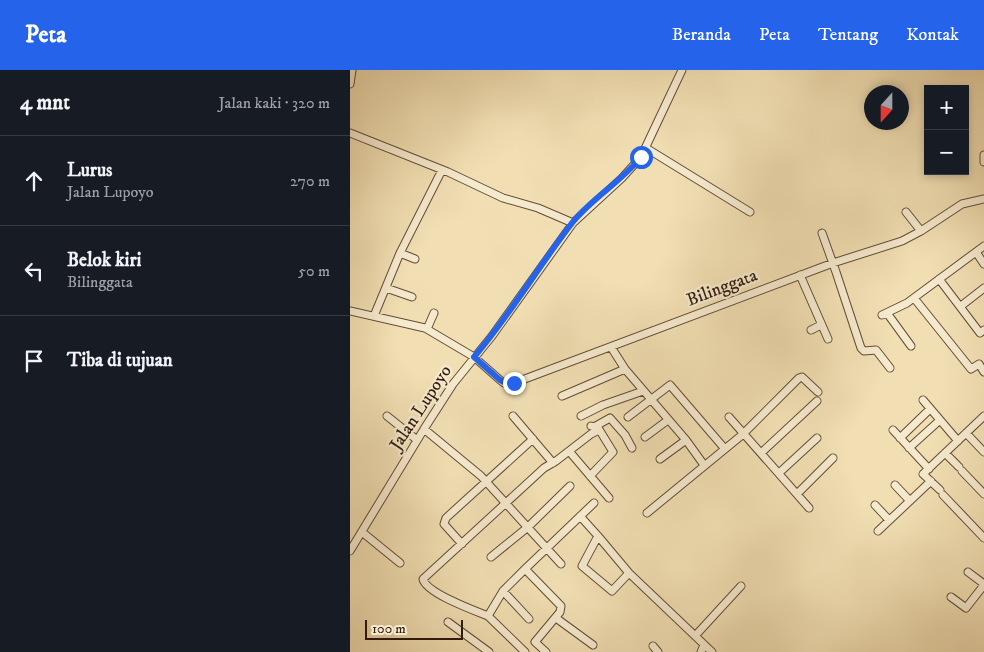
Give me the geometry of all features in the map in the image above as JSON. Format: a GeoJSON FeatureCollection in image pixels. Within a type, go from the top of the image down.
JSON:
{"type":"FeatureCollection","features":[{"type":"Feature","properties":{"kind":"street"},"geometry":{"type":"LineString","coordinates":[[350,84],[352,70]]}},
{"type":"Feature","properties":{"kind":"street","name":"Jalan Lupoyo"},"geometry":{"type":"LineString","coordinates":[[350,551],[453,384],[508,313],[572,222],[641,157],[682,70]]}},
{"type":"Feature","properties":{"kind":"street"},"geometry":{"type":"LineString","coordinates":[[350,134],[442,170],[503,198],[538,208],[572,222]]}},
{"type":"Feature","properties":{"kind":"street"},"geometry":{"type":"LineString","coordinates":[[646,148],[750,212]]}},
{"type":"Feature","properties":{"kind":"street"},"geometry":{"type":"LineString","coordinates":[[984,155],[984,162]]}},
{"type":"Feature","properties":{"kind":"street"},"geometry":{"type":"LineString","coordinates":[[374,316],[400,253],[442,170]]}},
{"type":"Feature","properties":{"kind":"street","name":"Bilinggata"},"geometry":{"type":"LineString","coordinates":[[350,311],[427,329],[474,357],[500,380],[514,383],[612,349],[887,247],[921,231],[962,204],[984,199]]}},
{"type":"Feature","properties":{"kind":"street"},"geometry":{"type":"LineString","coordinates":[[906,212],[921,231]]}},
{"type":"Feature","properties":{"kind":"street"},"geometry":{"type":"LineString","coordinates":[[822,233],[861,348],[866,351],[876,350],[890,368]]}},
{"type":"Feature","properties":{"kind":"street"},"geometry":{"type":"LineString","coordinates":[[911,346],[885,314],[896,310],[914,298],[984,246]]}},
{"type":"Feature","properties":{"kind":"street"},"geometry":{"type":"LineString","coordinates":[[976,252],[983,262]]}},
{"type":"Feature","properties":{"kind":"street"},"geometry":{"type":"LineString","coordinates":[[400,253],[415,259]]}},
{"type":"Feature","properties":{"kind":"street"},"geometry":{"type":"LineString","coordinates":[[801,278],[828,339]]}},
{"type":"Feature","properties":{"kind":"street"},"geometry":{"type":"LineString","coordinates":[[939,279],[983,333]]}},
{"type":"Feature","properties":{"kind":"street"},"geometry":{"type":"LineString","coordinates":[[386,288],[412,297]]}},
{"type":"Feature","properties":{"kind":"street"},"geometry":{"type":"LineString","coordinates":[[961,306],[984,288]]}},
{"type":"Feature","properties":{"kind":"street"},"geometry":{"type":"LineString","coordinates":[[914,298],[970,369],[979,364],[984,372]]}},
{"type":"Feature","properties":{"kind":"street"},"geometry":{"type":"LineString","coordinates":[[427,329],[434,313]]}},
{"type":"Feature","properties":{"kind":"street"},"geometry":{"type":"LineString","coordinates":[[811,330],[821,325]]}},
{"type":"Feature","properties":{"kind":"street"},"geometry":{"type":"LineString","coordinates":[[612,349],[625,369],[686,440],[704,465]]}},
{"type":"Feature","properties":{"kind":"street"},"geometry":{"type":"LineString","coordinates":[[562,396],[625,369]]}},
{"type":"Feature","properties":{"kind":"street"},"geometry":{"type":"LineString","coordinates":[[647,513],[744,433],[799,378],[806,379],[818,392]]}},
{"type":"Feature","properties":{"kind":"street"},"geometry":{"type":"LineString","coordinates":[[628,417],[668,386],[672,386],[725,449]]}},
{"type":"Feature","properties":{"kind":"street"},"geometry":{"type":"LineString","coordinates":[[581,416],[603,405],[643,391]]}},
{"type":"Feature","properties":{"kind":"street"},"geometry":{"type":"LineString","coordinates":[[761,453],[817,400]]}},
{"type":"Feature","properties":{"kind":"street"},"geometry":{"type":"LineString","coordinates":[[923,400],[958,441]]}},
{"type":"Feature","properties":{"kind":"street"},"geometry":{"type":"LineString","coordinates":[[900,438],[930,409]]}},
{"type":"Feature","properties":{"kind":"street"},"geometry":{"type":"LineString","coordinates":[[387,416],[417,440]]}},
{"type":"Feature","properties":{"kind":"street"},"geometry":{"type":"LineString","coordinates":[[513,416],[553,463]]}},
{"type":"Feature","properties":{"kind":"street"},"geometry":{"type":"LineString","coordinates":[[984,416],[923,474],[984,538]]}},
{"type":"Feature","properties":{"kind":"street"},"geometry":{"type":"LineString","coordinates":[[729,417],[809,508]]}},
{"type":"Feature","properties":{"kind":"street"},"geometry":{"type":"LineString","coordinates":[[525,569],[561,606],[556,618],[525,652],[488,616],[437,593],[423,580],[544,468],[569,451],[591,434],[596,427],[610,418],[625,434],[632,448]]}},
{"type":"Feature","properties":{"kind":"street"},"geometry":{"type":"LineString","coordinates":[[645,437],[668,420]]}},
{"type":"Feature","properties":{"kind":"street"},"geometry":{"type":"LineString","coordinates":[[909,448],[940,420]]}},
{"type":"Feature","properties":{"kind":"street"},"geometry":{"type":"LineString","coordinates":[[590,476],[613,452],[596,427]]}},
{"type":"Feature","properties":{"kind":"street"},"geometry":{"type":"LineString","coordinates":[[424,429],[486,481],[561,564]]}},
{"type":"Feature","properties":{"kind":"street"},"geometry":{"type":"LineString","coordinates":[[893,430],[929,469]]}},
{"type":"Feature","properties":{"kind":"street"},"geometry":{"type":"LineString","coordinates":[[966,434],[984,452]]}},
{"type":"Feature","properties":{"kind":"street"},"geometry":{"type":"LineString","coordinates":[[462,544],[444,524],[444,520],[533,438]]}},
{"type":"Feature","properties":{"kind":"street"},"geometry":{"type":"LineString","coordinates":[[779,473],[817,438]]}},
{"type":"Feature","properties":{"kind":"street"},"geometry":{"type":"LineString","coordinates":[[660,459],[686,440]]}},
{"type":"Feature","properties":{"kind":"street"},"geometry":{"type":"LineString","coordinates":[[569,451],[609,498]]}},
{"type":"Feature","properties":{"kind":"street"},"geometry":{"type":"LineString","coordinates":[[945,453],[984,494]]}},
{"type":"Feature","properties":{"kind":"street"},"geometry":{"type":"LineString","coordinates":[[797,494],[833,458]]}},
{"type":"Feature","properties":{"kind":"street"},"geometry":{"type":"LineString","coordinates":[[878,531],[931,481]]}},
{"type":"Feature","properties":{"kind":"street"},"geometry":{"type":"LineString","coordinates":[[895,484],[910,501]]}},
{"type":"Feature","properties":{"kind":"street"},"geometry":{"type":"LineString","coordinates":[[490,557],[528,527],[570,486]]}},
{"type":"Feature","properties":{"kind":"street"},"geometry":{"type":"LineString","coordinates":[[488,616],[503,591],[594,503]]}},
{"type":"Feature","properties":{"kind":"street"},"geometry":{"type":"LineString","coordinates":[[875,505],[889,520]]}},
{"type":"Feature","properties":{"kind":"street"},"geometry":{"type":"LineString","coordinates":[[580,516],[628,573],[695,636],[703,649],[712,652]]}},
{"type":"Feature","properties":{"kind":"street"},"geometry":{"type":"LineString","coordinates":[[362,532],[400,563]]}},
{"type":"Feature","properties":{"kind":"street"},"geometry":{"type":"LineString","coordinates":[[598,536],[582,568],[611,591],[628,573]]}},
{"type":"Feature","properties":{"kind":"street"},"geometry":{"type":"LineString","coordinates":[[952,597],[966,608],[984,585],[968,572]]}},
{"type":"Feature","properties":{"kind":"street"},"geometry":{"type":"LineString","coordinates":[[695,636],[740,586]]}},
{"type":"Feature","properties":{"kind":"street"},"geometry":{"type":"LineString","coordinates":[[503,591],[528,619]]}},
{"type":"Feature","properties":{"kind":"street"},"geometry":{"type":"LineString","coordinates":[[556,618],[593,645]]}},
{"type":"Feature","properties":{"kind":"street"},"geometry":{"type":"LineString","coordinates":[[448,622],[489,652]]}},
{"type":"Feature","properties":{"kind":"street"},"geometry":{"type":"LineString","coordinates":[[535,642],[546,652]]}},
{"type":"Feature","properties":{"kind":"route"},"geometry":{"type":"LineString","coordinates":[[514,383],[500,380],[474,357],[492,336],[572,222],[622,178],[641,157]]}}]}
